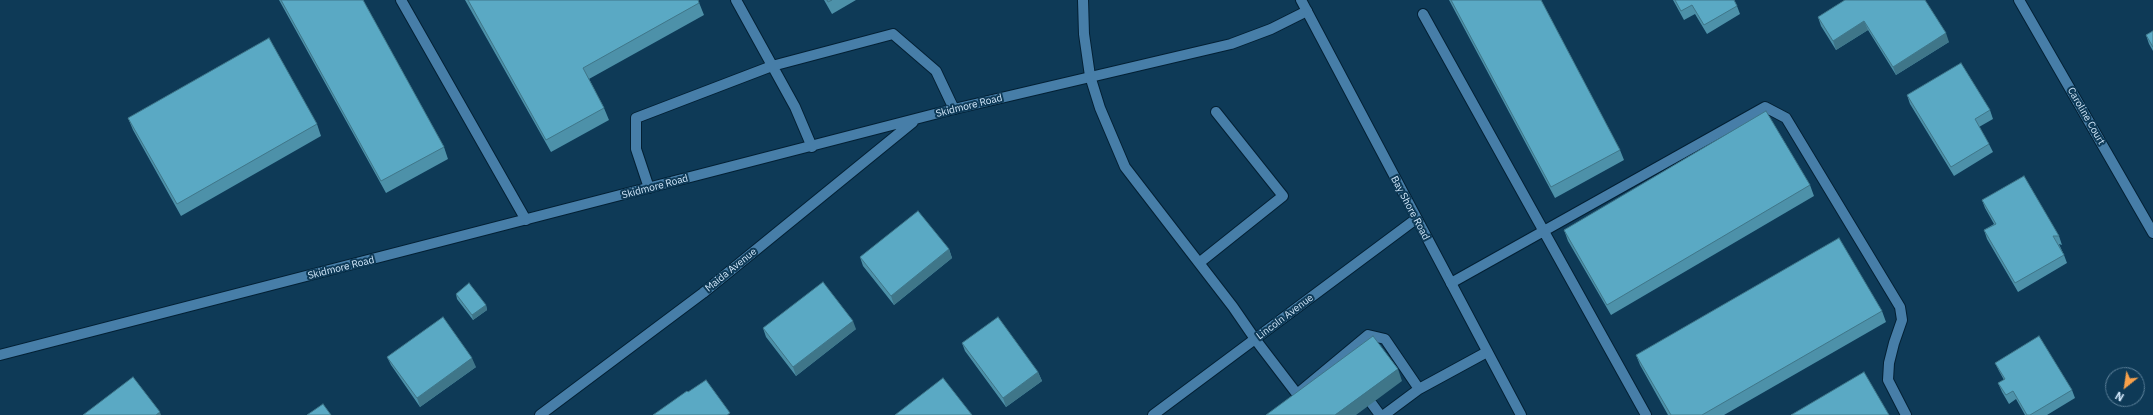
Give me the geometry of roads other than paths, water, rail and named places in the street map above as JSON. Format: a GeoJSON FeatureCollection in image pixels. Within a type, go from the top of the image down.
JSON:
{"type":"FeatureCollection","features":[{"type":"Feature","properties":{"kind":"street"},"geometry":{"type":"LineString","coordinates":[[401,0],[526,220]]}},
{"type":"Feature","properties":{"kind":"street"},"geometry":{"type":"LineString","coordinates":[[736,0],[795,107],[812,147]]}},
{"type":"Feature","properties":{"kind":"street"},"geometry":{"type":"LineString","coordinates":[[1084,0],[1084,34],[1090,76],[1100,108],[1125,167],[1233,307],[1255,340],[1296,394]]}},
{"type":"Feature","properties":{"kind":"street","name":"Bay Shore Road"},"geometry":{"type":"LineString","coordinates":[[1301,0],[1521,415]]}},
{"type":"Feature","properties":{"kind":"street","name":"Caroline Court"},"geometry":{"type":"LineString","coordinates":[[2019,0],[2153,232]]}},
{"type":"Feature","properties":{"kind":"street","name":"Skidmore Road"},"geometry":{"type":"LineString","coordinates":[[0,355],[812,147],[954,109],[1231,44],[1271,29],[1307,11]]}},
{"type":"Feature","properties":{"kind":"street"},"geometry":{"type":"LineString","coordinates":[[1423,14],[1646,415]]}},
{"type":"Feature","properties":{"kind":"street"},"geometry":{"type":"LineString","coordinates":[[649,188],[636,149],[636,118],[772,66],[893,34],[936,71],[954,109]]}},
{"type":"Feature","properties":{"kind":"street"},"geometry":{"type":"LineString","coordinates":[[1451,284],[1765,108],[1786,118],[1900,307],[1902,320],[1889,363],[1888,380],[1906,415]]}},
{"type":"Feature","properties":{"kind":"street"},"geometry":{"type":"LineString","coordinates":[[1199,263],[1283,196],[1216,112]]}},
{"type":"Feature","properties":{"kind":"street","name":"Maida Avenue"},"geometry":{"type":"LineString","coordinates":[[540,415],[702,294],[916,119]]}},
{"type":"Feature","properties":{"kind":"street","name":"Lincoln Avenue"},"geometry":{"type":"LineString","coordinates":[[1154,415],[1416,219]]}},
{"type":"Feature","properties":{"kind":"street"},"geometry":{"type":"LineString","coordinates":[[1286,402],[1368,335],[1385,339],[1419,389]]}},
{"type":"Feature","properties":{"kind":"street"},"geometry":{"type":"LineString","coordinates":[[1384,415],[1419,389],[1487,352]]}},
{"type":"Feature","properties":{"kind":"street"},"geometry":{"type":"LineString","coordinates":[[1338,359],[1347,370]]}},
{"type":"Feature","properties":{"kind":"street"},"geometry":{"type":"LineString","coordinates":[[1319,375],[1328,385]]}},
{"type":"Feature","properties":{"kind":"street"},"geometry":{"type":"LineString","coordinates":[[1305,386],[1312,396]]}},
{"type":"Feature","properties":{"kind":"street"},"geometry":{"type":"LineString","coordinates":[[1372,404],[1380,415]]}}]}
